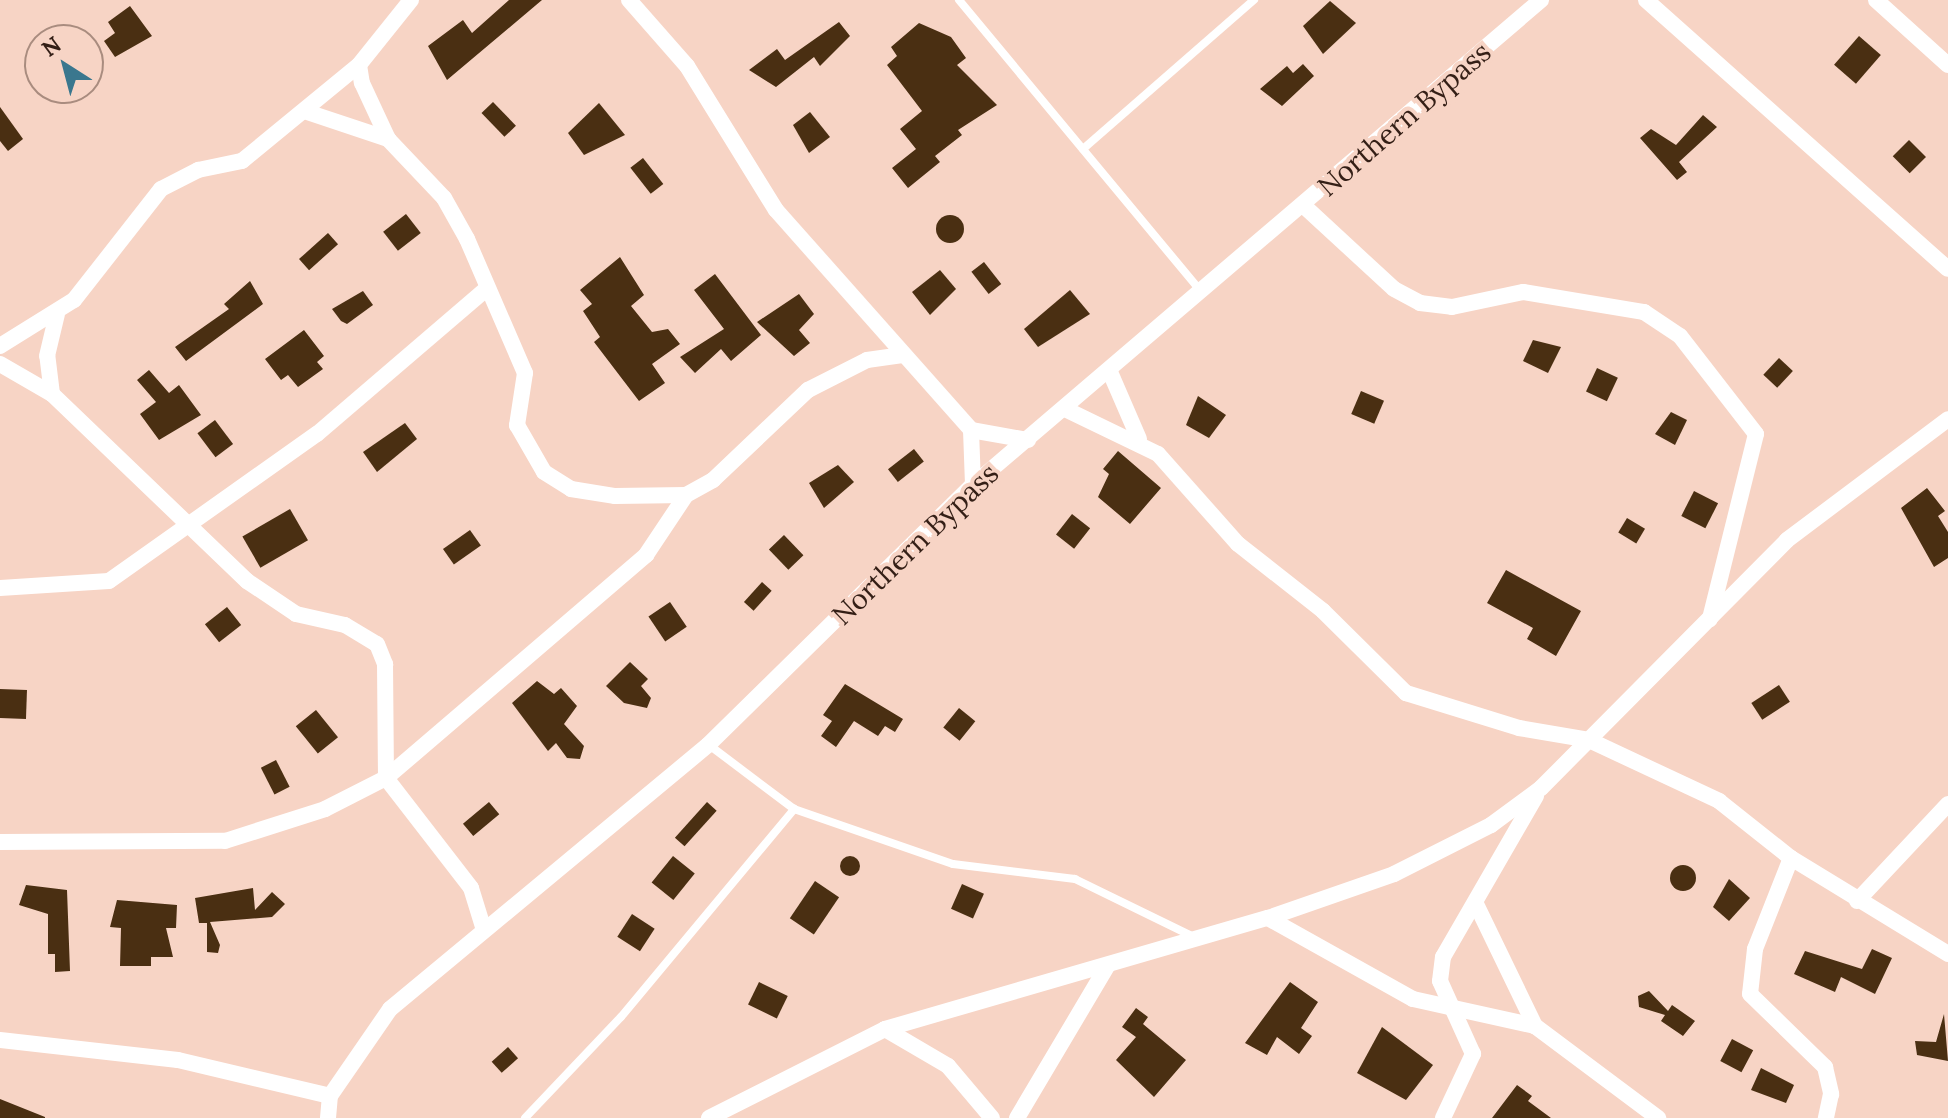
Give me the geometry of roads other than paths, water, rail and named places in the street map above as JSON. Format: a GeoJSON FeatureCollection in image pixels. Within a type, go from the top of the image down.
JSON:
{"type":"FeatureCollection","features":[{"type":"Feature","properties":{"kind":"street"},"geometry":{"type":"LineString","coordinates":[[0,346],[57,314],[90,284],[139,209],[161,189],[198,170],[242,161],[359,65],[411,0]]}},
{"type":"Feature","properties":{"kind":"street"},"geometry":{"type":"LineString","coordinates":[[629,0],[687,66],[776,210],[901,355],[971,430],[1028,440]]}},
{"type":"Feature","properties":{"kind":"street","name":"Northern Bypass"},"geometry":{"type":"LineString","coordinates":[[328,1118],[330,1096],[390,1009],[708,745],[973,485],[1203,294],[1541,0]]}},
{"type":"Feature","properties":{"kind":"street"},"geometry":{"type":"LineString","coordinates":[[1646,0],[1948,269]]}},
{"type":"Feature","properties":{"kind":"street"},"geometry":{"type":"LineString","coordinates":[[1876,0],[1948,65]]}},
{"type":"Feature","properties":{"kind":"street"},"geometry":{"type":"LineString","coordinates":[[359,65],[388,139],[444,198],[525,373],[517,425],[544,472],[571,489],[615,496],[686,495]]}},
{"type":"Feature","properties":{"kind":"street"},"geometry":{"type":"LineString","coordinates":[[304,111],[388,139]]}},
{"type":"Feature","properties":{"kind":"street"},"geometry":{"type":"LineString","coordinates":[[1304,206],[1394,289],[1420,303],[1452,307],[1523,292],[1644,312],[1680,336],[1756,434],[1710,619]]}},
{"type":"Feature","properties":{"kind":"street"},"geometry":{"type":"LineString","coordinates":[[0,588],[109,581],[187,520],[317,434],[486,289]]}},
{"type":"Feature","properties":{"kind":"street"},"geometry":{"type":"LineString","coordinates":[[52,394],[47,356],[57,314]]}},
{"type":"Feature","properties":{"kind":"street"},"geometry":{"type":"LineString","coordinates":[[0,842],[225,841],[277,830],[386,778],[646,555],[686,495],[713,480],[808,390],[867,360],[901,355]]}},
{"type":"Feature","properties":{"kind":"street"},"geometry":{"type":"LineString","coordinates":[[0,364],[52,394],[284,608],[345,625],[377,644],[385,664],[386,778],[471,888],[484,930]]}},
{"type":"Feature","properties":{"kind":"street"},"geometry":{"type":"LineString","coordinates":[[1110,372],[1139,439],[1238,544],[1323,611],[1390,683],[1519,728],[1589,740],[1719,801],[1791,858],[1948,954]]}},
{"type":"Feature","properties":{"kind":"street"},"geometry":{"type":"LineString","coordinates":[[1065,409],[1139,439]]}},
{"type":"Feature","properties":{"kind":"street"},"geometry":{"type":"LineString","coordinates":[[709,1118],[885,1029],[1268,918],[1406,868],[1491,825],[1541,788],[1787,540],[1948,419]]}},
{"type":"Feature","properties":{"kind":"street"},"geometry":{"type":"LineString","coordinates":[[971,430],[973,485]]}},
{"type":"Feature","properties":{"kind":"street"},"geometry":{"type":"LineString","coordinates":[[1443,1118],[1473,1054],[1448,1006],[1443,957],[1541,788]]}},
{"type":"Feature","properties":{"kind":"street"},"geometry":{"type":"LineString","coordinates":[[1857,901],[1948,804]]}},
{"type":"Feature","properties":{"kind":"street"},"geometry":{"type":"LineString","coordinates":[[1791,858],[1755,949],[1750,994],[1825,1067],[1831,1094],[1826,1118]]}},
{"type":"Feature","properties":{"kind":"street"},"geometry":{"type":"LineString","coordinates":[[1476,904],[1535,1026]]}},
{"type":"Feature","properties":{"kind":"street"},"geometry":{"type":"LineString","coordinates":[[1268,918],[1413,999],[1535,1026],[1658,1118]]}},
{"type":"Feature","properties":{"kind":"street"},"geometry":{"type":"LineString","coordinates":[[1017,1118],[1108,965]]}},
{"type":"Feature","properties":{"kind":"street"},"geometry":{"type":"LineString","coordinates":[[885,1029],[948,1066],[992,1118]]}},
{"type":"Feature","properties":{"kind":"street"},"geometry":{"type":"LineString","coordinates":[[0,1040],[178,1060],[330,1096]]}},
{"type":"Feature","properties":{"kind":"lane"},"geometry":{"type":"LineString","coordinates":[[959,0],[1203,294]]}},
{"type":"Feature","properties":{"kind":"lane"},"geometry":{"type":"LineString","coordinates":[[1083,149],[1254,0]]}},
{"type":"Feature","properties":{"kind":"lane"},"geometry":{"type":"LineString","coordinates":[[708,745],[794,809],[953,864],[1075,879],[1200,940]]}},
{"type":"Feature","properties":{"kind":"lane"},"geometry":{"type":"LineString","coordinates":[[525,1118],[621,1017],[794,809]]}}]}
